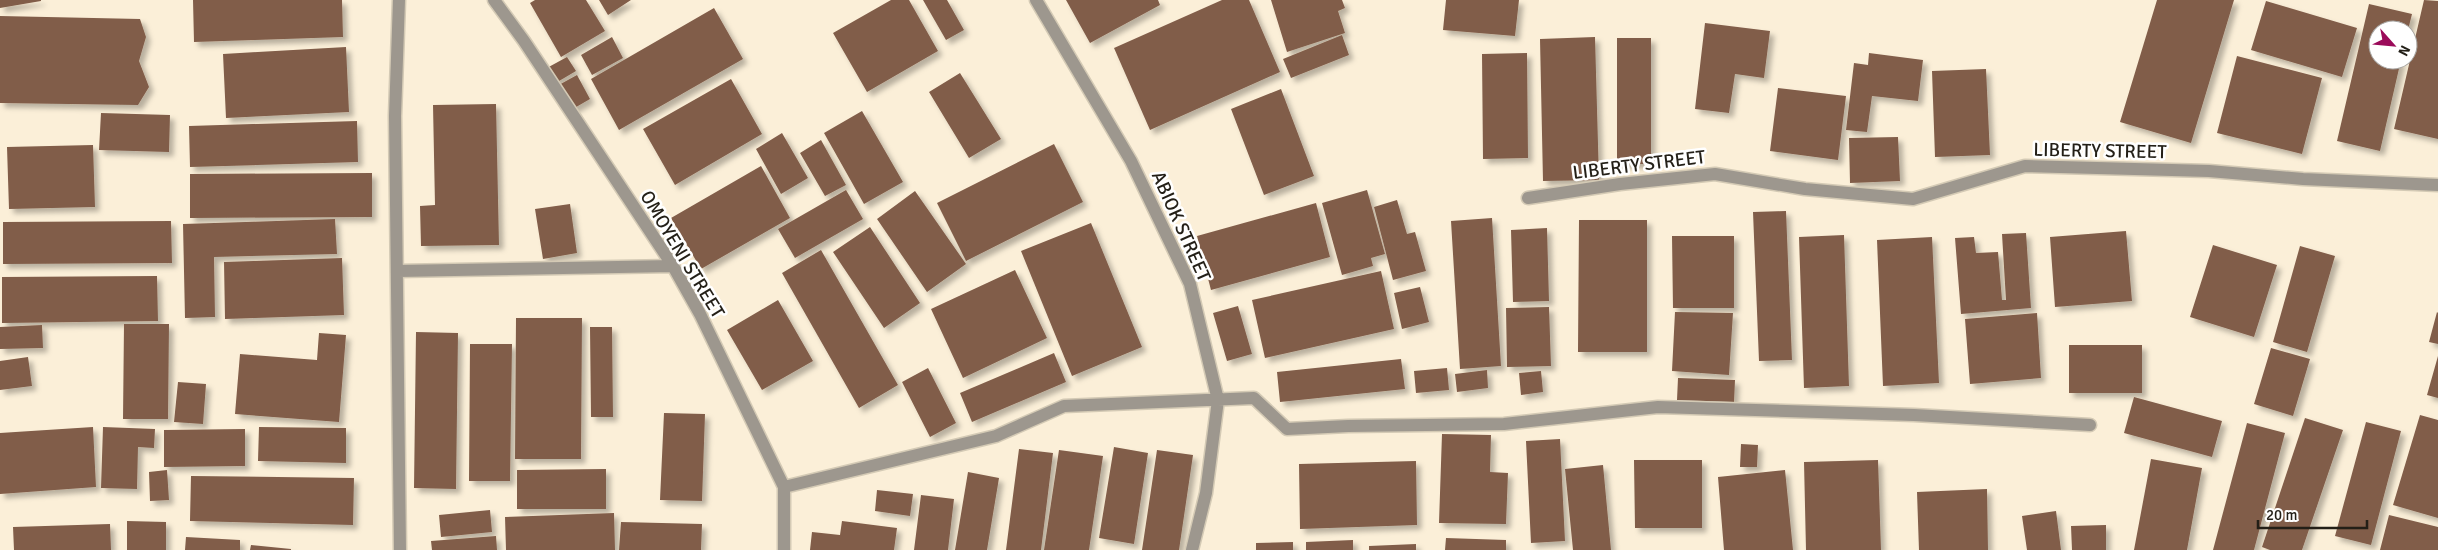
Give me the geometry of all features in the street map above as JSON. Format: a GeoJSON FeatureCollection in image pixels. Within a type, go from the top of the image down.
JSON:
{"type":"FeatureCollection","features":[{"type":"Feature","properties":{"kind":"street"},"geometry":{"type":"LineString","coordinates":[[399,0],[395,116],[400,550]]}},
{"type":"Feature","properties":{"kind":"street","name":"OMOYENI STREET"},"geometry":{"type":"LineString","coordinates":[[494,0],[524,41],[673,266],[700,314],[784,487],[784,550]]}},
{"type":"Feature","properties":{"kind":"street","name":"ABIOK STREET"},"geometry":{"type":"LineString","coordinates":[[1036,0],[1131,160],[1190,284],[1218,400],[1206,493],[1192,550]]}},
{"type":"Feature","properties":{"kind":"street","name":"LIBERTY STREET"},"geometry":{"type":"LineString","coordinates":[[1528,198],[1620,184],[1715,174],[1805,189],[1914,199],[2025,166],[2209,172],[2303,179],[2438,185]]}},
{"type":"Feature","properties":{"kind":"street"},"geometry":{"type":"LineString","coordinates":[[398,270],[673,266]]}},
{"type":"Feature","properties":{"kind":"street"},"geometry":{"type":"LineString","coordinates":[[784,487],[996,436],[1064,406],[1254,398],[1287,429],[1348,426],[1504,424],[1658,407],[1914,415],[2090,425]]}},
{"type":"Feature","properties":{"kind":"building"},"geometry":{"type":"Polygon","coordinates":[[[0,0],[41,0],[41,1],[0,8],[0,0]]]}},
{"type":"Feature","properties":{"kind":"building"},"geometry":{"type":"Polygon","coordinates":[[[193,0],[342,0],[343,37],[194,42],[193,0]]]}},
{"type":"Feature","properties":{"kind":"building"},"geometry":{"type":"Polygon","coordinates":[[[535,0],[586,0],[605,31],[561,57],[530,3],[535,0]]]}},
{"type":"Feature","properties":{"kind":"building"},"geometry":{"type":"Polygon","coordinates":[[[599,0],[631,0],[608,15],[599,0]]]}},
{"type":"Feature","properties":{"kind":"building"},"geometry":{"type":"Polygon","coordinates":[[[891,0],[909,0],[938,51],[867,92],[833,33],[891,0]]]}},
{"type":"Feature","properties":{"kind":"building"},"geometry":{"type":"Polygon","coordinates":[[[923,0],[947,0],[964,30],[946,40],[923,0]]]}},
{"type":"Feature","properties":{"kind":"building"},"geometry":{"type":"Polygon","coordinates":[[[1066,0],[1158,0],[1160,5],[1090,43],[1066,0]]]}},
{"type":"Feature","properties":{"kind":"building"},"geometry":{"type":"Polygon","coordinates":[[[1222,0],[1249,0],[1280,72],[1150,130],[1114,48],[1222,0]]]}},
{"type":"Feature","properties":{"kind":"building"},"geometry":{"type":"Polygon","coordinates":[[[1271,0],[1342,0],[1345,8],[1338,11],[1345,33],[1287,52],[1271,0]]]}},
{"type":"Feature","properties":{"kind":"building"},"geometry":{"type":"Polygon","coordinates":[[[1446,0],[1519,0],[1515,36],[1443,30],[1446,0]]]}},
{"type":"Feature","properties":{"kind":"building"},"geometry":{"type":"Polygon","coordinates":[[[2157,0],[2234,0],[2191,143],[2120,122],[2157,0]]]}},
{"type":"Feature","properties":{"kind":"building"},"geometry":{"type":"Polygon","coordinates":[[[2424,0],[2438,1],[2438,139],[2394,129],[2408,70],[2418,70],[2418,26],[2424,0]]]}},
{"type":"Feature","properties":{"kind":"building"},"geometry":{"type":"Polygon","coordinates":[[[2266,1],[2357,28],[2342,77],[2251,50],[2266,1]]]}},
{"type":"Feature","properties":{"kind":"building"},"geometry":{"type":"Polygon","coordinates":[[[2369,4],[2412,14],[2410,20],[2368,20],[2368,70],[2399,70],[2380,151],[2337,141],[2369,4]]]}},
{"type":"Feature","properties":{"kind":"building"},"geometry":{"type":"Polygon","coordinates":[[[714,8],[743,59],[619,130],[591,79],[714,8]]]}},
{"type":"Feature","properties":{"kind":"building"},"geometry":{"type":"Polygon","coordinates":[[[0,16],[140,19],[146,37],[139,61],[149,87],[138,105],[0,103],[0,16]]]}},
{"type":"Feature","properties":{"kind":"building"},"geometry":{"type":"Polygon","coordinates":[[[1705,23],[1770,31],[1764,78],[1735,74],[1729,113],[1695,109],[1705,23]]]}},
{"type":"Feature","properties":{"kind":"building"},"geometry":{"type":"Polygon","coordinates":[[[1342,35],[1349,55],[1291,78],[1283,59],[1342,35]]]}},
{"type":"Feature","properties":{"kind":"building"},"geometry":{"type":"Polygon","coordinates":[[[612,37],[623,58],[592,75],[581,55],[612,37]]]}},
{"type":"Feature","properties":{"kind":"building"},"geometry":{"type":"Polygon","coordinates":[[[1595,37],[1599,180],[1543,181],[1540,39],[1595,37]]]}},
{"type":"Feature","properties":{"kind":"building"},"geometry":{"type":"Polygon","coordinates":[[[1617,38],[1651,38],[1651,164],[1617,164],[1617,38]]]}},
{"type":"Feature","properties":{"kind":"building"},"geometry":{"type":"Polygon","coordinates":[[[346,47],[349,112],[226,118],[223,54],[346,47]]]}},
{"type":"Feature","properties":{"kind":"building"},"geometry":{"type":"Polygon","coordinates":[[[1527,53],[1528,158],[1483,159],[1482,54],[1527,53]]]}},
{"type":"Feature","properties":{"kind":"building"},"geometry":{"type":"Polygon","coordinates":[[[1869,53],[1923,60],[1918,101],[1872,96],[1867,132],[1846,130],[1854,63],[1868,65],[1869,53]]]}},
{"type":"Feature","properties":{"kind":"building"},"geometry":{"type":"Polygon","coordinates":[[[2237,56],[2322,78],[2302,154],[2217,133],[2237,56]]]}},
{"type":"Feature","properties":{"kind":"building"},"geometry":{"type":"Polygon","coordinates":[[[567,57],[576,71],[554,84],[545,69],[567,57]]]}},
{"type":"Feature","properties":{"kind":"building"},"geometry":{"type":"Polygon","coordinates":[[[1986,69],[1990,155],[1935,157],[1932,71],[1986,69]]]}},
{"type":"Feature","properties":{"kind":"building"},"geometry":{"type":"Polygon","coordinates":[[[960,73],[1001,139],[969,158],[929,92],[960,73]]]}},
{"type":"Feature","properties":{"kind":"building"},"geometry":{"type":"Polygon","coordinates":[[[577,75],[590,99],[571,110],[557,86],[577,75]]]}},
{"type":"Feature","properties":{"kind":"building"},"geometry":{"type":"Polygon","coordinates":[[[731,79],[762,134],[675,185],[643,129],[731,79]]]}},
{"type":"Feature","properties":{"kind":"building"},"geometry":{"type":"Polygon","coordinates":[[[1778,88],[1846,96],[1838,160],[1770,151],[1778,88]]]}},
{"type":"Feature","properties":{"kind":"building"},"geometry":{"type":"Polygon","coordinates":[[[1281,89],[1314,176],[1264,195],[1231,109],[1281,89]]]}},
{"type":"Feature","properties":{"kind":"building"},"geometry":{"type":"Polygon","coordinates":[[[496,104],[499,245],[421,246],[420,206],[435,205],[433,105],[496,104]]]}},
{"type":"Feature","properties":{"kind":"building"},"geometry":{"type":"Polygon","coordinates":[[[862,111],[903,182],[864,204],[824,133],[862,111]]]}},
{"type":"Feature","properties":{"kind":"building"},"geometry":{"type":"Polygon","coordinates":[[[101,113],[170,115],[169,152],[99,150],[101,113]]]}},
{"type":"Feature","properties":{"kind":"building"},"geometry":{"type":"Polygon","coordinates":[[[357,121],[358,162],[190,167],[189,126],[357,121]]]}},
{"type":"Feature","properties":{"kind":"building"},"geometry":{"type":"Polygon","coordinates":[[[782,133],[808,178],[781,194],[756,149],[782,133]]]}},
{"type":"Feature","properties":{"kind":"building"},"geometry":{"type":"Polygon","coordinates":[[[1898,137],[1900,181],[1850,183],[1849,138],[1898,137]]]}},
{"type":"Feature","properties":{"kind":"building"},"geometry":{"type":"Polygon","coordinates":[[[821,140],[846,185],[825,196],[800,153],[821,140]]]}},
{"type":"Feature","properties":{"kind":"building"},"geometry":{"type":"Polygon","coordinates":[[[1054,144],[1083,202],[966,261],[937,203],[1054,144]]]}},
{"type":"Feature","properties":{"kind":"building"},"geometry":{"type":"Polygon","coordinates":[[[93,145],[95,207],[9,209],[7,147],[93,145]]]}},
{"type":"Feature","properties":{"kind":"building"},"geometry":{"type":"Polygon","coordinates":[[[761,166],[790,218],[701,269],[671,218],[761,166]]]}},
{"type":"Feature","properties":{"kind":"building"},"geometry":{"type":"Polygon","coordinates":[[[372,173],[372,217],[190,218],[190,174],[372,173]]]}},
{"type":"Feature","properties":{"kind":"building"},"geometry":{"type":"Polygon","coordinates":[[[846,190],[863,219],[795,258],[778,229],[846,190]]]}},
{"type":"Feature","properties":{"kind":"building"},"geometry":{"type":"Polygon","coordinates":[[[1367,190],[1385,254],[1371,258],[1373,266],[1342,275],[1322,203],[1367,190]]]}},
{"type":"Feature","properties":{"kind":"building"},"geometry":{"type":"Polygon","coordinates":[[[915,191],[966,264],[927,292],[877,219],[915,191]]]}},
{"type":"Feature","properties":{"kind":"building"},"geometry":{"type":"Polygon","coordinates":[[[1397,200],[1407,234],[1415,232],[1426,271],[1393,280],[1374,207],[1397,200]]]}},
{"type":"Feature","properties":{"kind":"building"},"geometry":{"type":"Polygon","coordinates":[[[1316,203],[1330,257],[1211,290],[1197,236],[1316,203]]]}},
{"type":"Feature","properties":{"kind":"building"},"geometry":{"type":"Polygon","coordinates":[[[570,204],[577,253],[543,259],[535,209],[570,204]]]}},
{"type":"Feature","properties":{"kind":"building"},"geometry":{"type":"Polygon","coordinates":[[[1786,211],[1792,360],[1759,361],[1753,212],[1786,211]]]}},
{"type":"Feature","properties":{"kind":"building"},"geometry":{"type":"Polygon","coordinates":[[[1492,218],[1501,366],[1460,369],[1451,221],[1492,218]]]}},
{"type":"Feature","properties":{"kind":"building"},"geometry":{"type":"Polygon","coordinates":[[[335,219],[337,254],[214,257],[215,317],[185,318],[183,224],[335,219]]]}},
{"type":"Feature","properties":{"kind":"building"},"geometry":{"type":"Polygon","coordinates":[[[1579,220],[1647,220],[1647,352],[1578,352],[1579,220]]]}},
{"type":"Feature","properties":{"kind":"building"},"geometry":{"type":"Polygon","coordinates":[[[171,221],[172,263],[3,264],[3,222],[171,221]]]}},
{"type":"Feature","properties":{"kind":"building"},"geometry":{"type":"Polygon","coordinates":[[[1091,223],[1142,347],[1072,376],[1021,251],[1091,223]]]}},
{"type":"Feature","properties":{"kind":"building"},"geometry":{"type":"Polygon","coordinates":[[[870,227],[920,303],[884,328],[833,252],[870,227]]]}},
{"type":"Feature","properties":{"kind":"building"},"geometry":{"type":"Polygon","coordinates":[[[1547,228],[1549,301],[1513,302],[1511,230],[1547,228]]]}},
{"type":"Feature","properties":{"kind":"building"},"geometry":{"type":"Polygon","coordinates":[[[2126,231],[2132,301],[2055,307],[2050,237],[2126,231]]]}},
{"type":"Feature","properties":{"kind":"building"},"geometry":{"type":"Polygon","coordinates":[[[2026,233],[2031,308],[1961,314],[1955,238],[1974,237],[1976,253],[1998,252],[2002,300],[2006,300],[2002,234],[2026,233]]]}},
{"type":"Feature","properties":{"kind":"building"},"geometry":{"type":"Polygon","coordinates":[[[1844,235],[1849,386],[1804,388],[1799,237],[1844,235]]]}},
{"type":"Feature","properties":{"kind":"building"},"geometry":{"type":"Polygon","coordinates":[[[1672,236],[1734,236],[1734,308],[1673,308],[1672,236]]]}},
{"type":"Feature","properties":{"kind":"building"},"geometry":{"type":"Polygon","coordinates":[[[1932,237],[1939,383],[1883,386],[1877,240],[1932,237]]]}},
{"type":"Feature","properties":{"kind":"building"},"geometry":{"type":"Polygon","coordinates":[[[2213,245],[2277,265],[2254,337],[2190,317],[2213,245]]]}},
{"type":"Feature","properties":{"kind":"building"},"geometry":{"type":"Polygon","coordinates":[[[2300,246],[2335,256],[2307,352],[2273,342],[2300,246]]]}},
{"type":"Feature","properties":{"kind":"building"},"geometry":{"type":"Polygon","coordinates":[[[821,250],[898,385],[859,408],[782,273],[821,250]]]}},
{"type":"Feature","properties":{"kind":"building"},"geometry":{"type":"Polygon","coordinates":[[[342,258],[344,315],[225,319],[224,262],[342,258]]]}},
{"type":"Feature","properties":{"kind":"building"},"geometry":{"type":"Polygon","coordinates":[[[1015,270],[1047,338],[963,378],[931,309],[1015,270]]]}},
{"type":"Feature","properties":{"kind":"building"},"geometry":{"type":"Polygon","coordinates":[[[1381,271],[1394,329],[1265,358],[1252,300],[1381,271]]]}},
{"type":"Feature","properties":{"kind":"building"},"geometry":{"type":"Polygon","coordinates":[[[157,276],[158,321],[2,323],[2,277],[157,276]]]}},
{"type":"Feature","properties":{"kind":"building"},"geometry":{"type":"Polygon","coordinates":[[[1420,287],[1429,322],[1402,329],[1394,293],[1420,287]]]}},
{"type":"Feature","properties":{"kind":"building"},"geometry":{"type":"Polygon","coordinates":[[[778,300],[813,361],[762,390],[727,330],[778,300]]]}},
{"type":"Feature","properties":{"kind":"building"},"geometry":{"type":"Polygon","coordinates":[[[1238,306],[1252,354],[1227,361],[1213,313],[1238,306]]]}},
{"type":"Feature","properties":{"kind":"building"},"geometry":{"type":"Polygon","coordinates":[[[1549,307],[1551,366],[1507,367],[1506,308],[1549,307]]]}},
{"type":"Feature","properties":{"kind":"building"},"geometry":{"type":"Polygon","coordinates":[[[1675,312],[1733,313],[1729,375],[1672,371],[1675,312]]]}},
{"type":"Feature","properties":{"kind":"building"},"geometry":{"type":"Polygon","coordinates":[[[2037,313],[2041,378],[1970,384],[1965,319],[2037,313]]]}},
{"type":"Feature","properties":{"kind":"building"},"geometry":{"type":"Polygon","coordinates":[[[2438,313],[2438,344],[2429,342],[2438,313]]]}},
{"type":"Feature","properties":{"kind":"building"},"geometry":{"type":"Polygon","coordinates":[[[516,318],[582,318],[581,459],[515,459],[516,318]]]}},
{"type":"Feature","properties":{"kind":"building"},"geometry":{"type":"Polygon","coordinates":[[[124,324],[169,324],[168,419],[123,419],[124,324]]]}},
{"type":"Feature","properties":{"kind":"building"},"geometry":{"type":"Polygon","coordinates":[[[42,325],[43,348],[0,349],[0,327],[42,325]]]}},
{"type":"Feature","properties":{"kind":"building"},"geometry":{"type":"Polygon","coordinates":[[[590,327],[612,327],[613,417],[591,417],[590,327]]]}},
{"type":"Feature","properties":{"kind":"building"},"geometry":{"type":"Polygon","coordinates":[[[416,332],[458,333],[456,489],[414,488],[416,332]]]}},
{"type":"Feature","properties":{"kind":"building"},"geometry":{"type":"Polygon","coordinates":[[[319,333],[346,335],[339,422],[235,414],[240,354],[317,360],[319,333]]]}},
{"type":"Feature","properties":{"kind":"building"},"geometry":{"type":"Polygon","coordinates":[[[470,344],[512,344],[510,481],[469,481],[470,344]]]}},
{"type":"Feature","properties":{"kind":"building"},"geometry":{"type":"Polygon","coordinates":[[[2069,345],[2142,345],[2142,393],[2069,393],[2069,345]]]}},
{"type":"Feature","properties":{"kind":"building"},"geometry":{"type":"Polygon","coordinates":[[[2271,348],[2310,359],[2293,416],[2254,404],[2271,348]]]}},
{"type":"Feature","properties":{"kind":"building"},"geometry":{"type":"Polygon","coordinates":[[[1054,353],[1066,382],[972,422],[960,393],[1054,353]]]}},
{"type":"Feature","properties":{"kind":"building"},"geometry":{"type":"Polygon","coordinates":[[[2438,356],[2438,398],[2427,395],[2438,356]]]}},
{"type":"Feature","properties":{"kind":"building"},"geometry":{"type":"Polygon","coordinates":[[[28,357],[32,386],[0,390],[0,361],[28,357]]]}},
{"type":"Feature","properties":{"kind":"building"},"geometry":{"type":"Polygon","coordinates":[[[1401,359],[1405,389],[1280,402],[1277,372],[1401,359]]]}},
{"type":"Feature","properties":{"kind":"building"},"geometry":{"type":"Polygon","coordinates":[[[928,368],[956,423],[930,437],[902,382],[928,368]]]}},
{"type":"Feature","properties":{"kind":"building"},"geometry":{"type":"Polygon","coordinates":[[[1447,368],[1449,390],[1416,393],[1414,371],[1447,368]]]}},
{"type":"Feature","properties":{"kind":"building"},"geometry":{"type":"Polygon","coordinates":[[[1487,370],[1488,388],[1457,392],[1455,374],[1487,370]]]}},
{"type":"Feature","properties":{"kind":"building"},"geometry":{"type":"Polygon","coordinates":[[[1541,371],[1543,392],[1521,395],[1519,373],[1541,371]]]}},
{"type":"Feature","properties":{"kind":"building"},"geometry":{"type":"Polygon","coordinates":[[[1678,378],[1735,380],[1734,402],[1677,400],[1678,378]]]}},
{"type":"Feature","properties":{"kind":"building"},"geometry":{"type":"Polygon","coordinates":[[[178,382],[206,384],[203,424],[174,422],[178,382]]]}},
{"type":"Feature","properties":{"kind":"building"},"geometry":{"type":"Polygon","coordinates":[[[2134,397],[2222,421],[2212,457],[2124,433],[2134,397]]]}},
{"type":"Feature","properties":{"kind":"building"},"geometry":{"type":"Polygon","coordinates":[[[664,413],[705,414],[702,501],[660,500],[664,413]]]}},
{"type":"Feature","properties":{"kind":"building"},"geometry":{"type":"Polygon","coordinates":[[[2420,415],[2438,420],[2438,518],[2393,505],[2420,415]]]}},
{"type":"Feature","properties":{"kind":"building"},"geometry":{"type":"Polygon","coordinates":[[[2305,418],[2343,430],[2302,550],[2270,550],[2262,547],[2305,418]]]}},
{"type":"Feature","properties":{"kind":"building"},"geometry":{"type":"Polygon","coordinates":[[[2366,422],[2401,431],[2371,545],[2335,536],[2366,422]]]}},
{"type":"Feature","properties":{"kind":"building"},"geometry":{"type":"Polygon","coordinates":[[[2247,423],[2285,433],[2254,550],[2213,550],[2247,423]]]}},
{"type":"Feature","properties":{"kind":"building"},"geometry":{"type":"Polygon","coordinates":[[[93,427],[96,487],[0,494],[0,433],[93,427]]]}},
{"type":"Feature","properties":{"kind":"building"},"geometry":{"type":"Polygon","coordinates":[[[103,427],[155,429],[154,448],[138,447],[137,489],[101,488],[103,427]]]}},
{"type":"Feature","properties":{"kind":"building"},"geometry":{"type":"Polygon","coordinates":[[[259,427],[346,428],[346,463],[258,461],[259,427]]]}},
{"type":"Feature","properties":{"kind":"building"},"geometry":{"type":"Polygon","coordinates":[[[245,429],[245,466],[164,467],[164,430],[245,429]]]}},
{"type":"Feature","properties":{"kind":"building"},"geometry":{"type":"Polygon","coordinates":[[[1442,434],[1491,435],[1490,472],[1508,473],[1506,524],[1439,523],[1442,434]]]}},
{"type":"Feature","properties":{"kind":"building"},"geometry":{"type":"Polygon","coordinates":[[[1560,439],[1565,541],[1531,543],[1526,441],[1560,439]]]}},
{"type":"Feature","properties":{"kind":"building"},"geometry":{"type":"Polygon","coordinates":[[[1741,444],[1758,445],[1757,467],[1740,467],[1741,444]]]}},
{"type":"Feature","properties":{"kind":"building"},"geometry":{"type":"Polygon","coordinates":[[[1114,447],[1148,453],[1134,544],[1099,538],[1114,447]]]}},
{"type":"Feature","properties":{"kind":"building"},"geometry":{"type":"Polygon","coordinates":[[[1019,449],[1053,453],[1041,550],[1006,550],[1019,449]]]}},
{"type":"Feature","properties":{"kind":"building"},"geometry":{"type":"Polygon","coordinates":[[[1059,450],[1103,456],[1089,550],[1044,550],[1059,450]]]}},
{"type":"Feature","properties":{"kind":"building"},"geometry":{"type":"Polygon","coordinates":[[[1157,450],[1193,455],[1179,550],[1142,550],[1157,450]]]}},
{"type":"Feature","properties":{"kind":"building"},"geometry":{"type":"Polygon","coordinates":[[[2151,459],[2202,468],[2187,550],[2134,550],[2151,459]]]}},
{"type":"Feature","properties":{"kind":"building"},"geometry":{"type":"Polygon","coordinates":[[[1634,460],[1702,460],[1702,528],[1635,528],[1634,460]]]}},
{"type":"Feature","properties":{"kind":"building"},"geometry":{"type":"Polygon","coordinates":[[[1878,460],[1881,550],[1806,550],[1804,462],[1878,460]]]}},
{"type":"Feature","properties":{"kind":"building"},"geometry":{"type":"Polygon","coordinates":[[[1416,461],[1417,525],[1300,529],[1299,464],[1416,461]]]}},
{"type":"Feature","properties":{"kind":"building"},"geometry":{"type":"Polygon","coordinates":[[[1603,465],[1611,550],[1573,550],[1565,469],[1603,465]]]}},
{"type":"Feature","properties":{"kind":"building"},"geometry":{"type":"Polygon","coordinates":[[[606,469],[606,509],[517,509],[517,470],[606,469]]]}},
{"type":"Feature","properties":{"kind":"building"},"geometry":{"type":"Polygon","coordinates":[[[167,470],[169,500],[150,501],[149,472],[167,470]]]}},
{"type":"Feature","properties":{"kind":"building"},"geometry":{"type":"Polygon","coordinates":[[[1785,470],[1793,550],[1724,550],[1718,477],[1785,470]]]}},
{"type":"Feature","properties":{"kind":"building"},"geometry":{"type":"Polygon","coordinates":[[[968,472],[999,478],[987,550],[955,550],[968,472]]]}},
{"type":"Feature","properties":{"kind":"building"},"geometry":{"type":"Polygon","coordinates":[[[191,476],[354,478],[353,525],[190,521],[191,476]]]}},
{"type":"Feature","properties":{"kind":"building"},"geometry":{"type":"Polygon","coordinates":[[[1987,489],[1988,550],[1919,550],[1917,492],[1987,489]]]}},
{"type":"Feature","properties":{"kind":"building"},"geometry":{"type":"Polygon","coordinates":[[[877,490],[913,494],[910,516],[875,511],[877,490]]]}},
{"type":"Feature","properties":{"kind":"building"},"geometry":{"type":"Polygon","coordinates":[[[921,495],[954,499],[948,550],[914,550],[921,495]]]}},
{"type":"Feature","properties":{"kind":"building"},"geometry":{"type":"Polygon","coordinates":[[[490,510],[492,532],[441,537],[439,515],[490,510]]]}},
{"type":"Feature","properties":{"kind":"building"},"geometry":{"type":"Polygon","coordinates":[[[2056,511],[2061,550],[2027,550],[2022,516],[2056,511]]]}},
{"type":"Feature","properties":{"kind":"building"},"geometry":{"type":"Polygon","coordinates":[[[614,513],[615,550],[506,550],[505,517],[614,513]]]}},
{"type":"Feature","properties":{"kind":"building"},"geometry":{"type":"Polygon","coordinates":[[[2389,515],[2438,527],[2438,550],[2380,550],[2389,515]]]}},
{"type":"Feature","properties":{"kind":"building"},"geometry":{"type":"Polygon","coordinates":[[[127,521],[166,522],[166,550],[127,550],[127,521]]]}},
{"type":"Feature","properties":{"kind":"building"},"geometry":{"type":"Polygon","coordinates":[[[842,521],[897,528],[894,550],[810,550],[812,532],[840,535],[842,521]]]}},
{"type":"Feature","properties":{"kind":"building"},"geometry":{"type":"Polygon","coordinates":[[[621,522],[702,524],[701,550],[619,550],[621,522]]]}},
{"type":"Feature","properties":{"kind":"building"},"geometry":{"type":"Polygon","coordinates":[[[110,524],[111,550],[14,550],[13,527],[110,524]]]}},
{"type":"Feature","properties":{"kind":"building"},"geometry":{"type":"Polygon","coordinates":[[[2106,525],[2106,550],[2072,550],[2071,526],[2106,525]]]}},
{"type":"Feature","properties":{"kind":"building"},"geometry":{"type":"Polygon","coordinates":[[[496,536],[497,550],[432,550],[431,541],[496,536]]]}},
{"type":"Feature","properties":{"kind":"building"},"geometry":{"type":"Polygon","coordinates":[[[186,537],[240,540],[240,550],[185,550],[186,537]]]}},
{"type":"Feature","properties":{"kind":"building"},"geometry":{"type":"Polygon","coordinates":[[[1446,538],[1506,540],[1506,550],[1445,550],[1446,538]]]}},
{"type":"Feature","properties":{"kind":"building"},"geometry":{"type":"Polygon","coordinates":[[[1353,540],[1353,550],[1306,550],[1306,542],[1353,540]]]}},
{"type":"Feature","properties":{"kind":"building"},"geometry":{"type":"Polygon","coordinates":[[[1293,542],[1293,550],[1256,550],[1256,543],[1293,542]]]}},
{"type":"Feature","properties":{"kind":"building"},"geometry":{"type":"Polygon","coordinates":[[[1416,544],[1416,550],[1369,550],[1369,546],[1416,544]]]}},
{"type":"Feature","properties":{"kind":"building"},"geometry":{"type":"Polygon","coordinates":[[[251,545],[291,549],[291,550],[250,550],[251,545]]]}}]}
